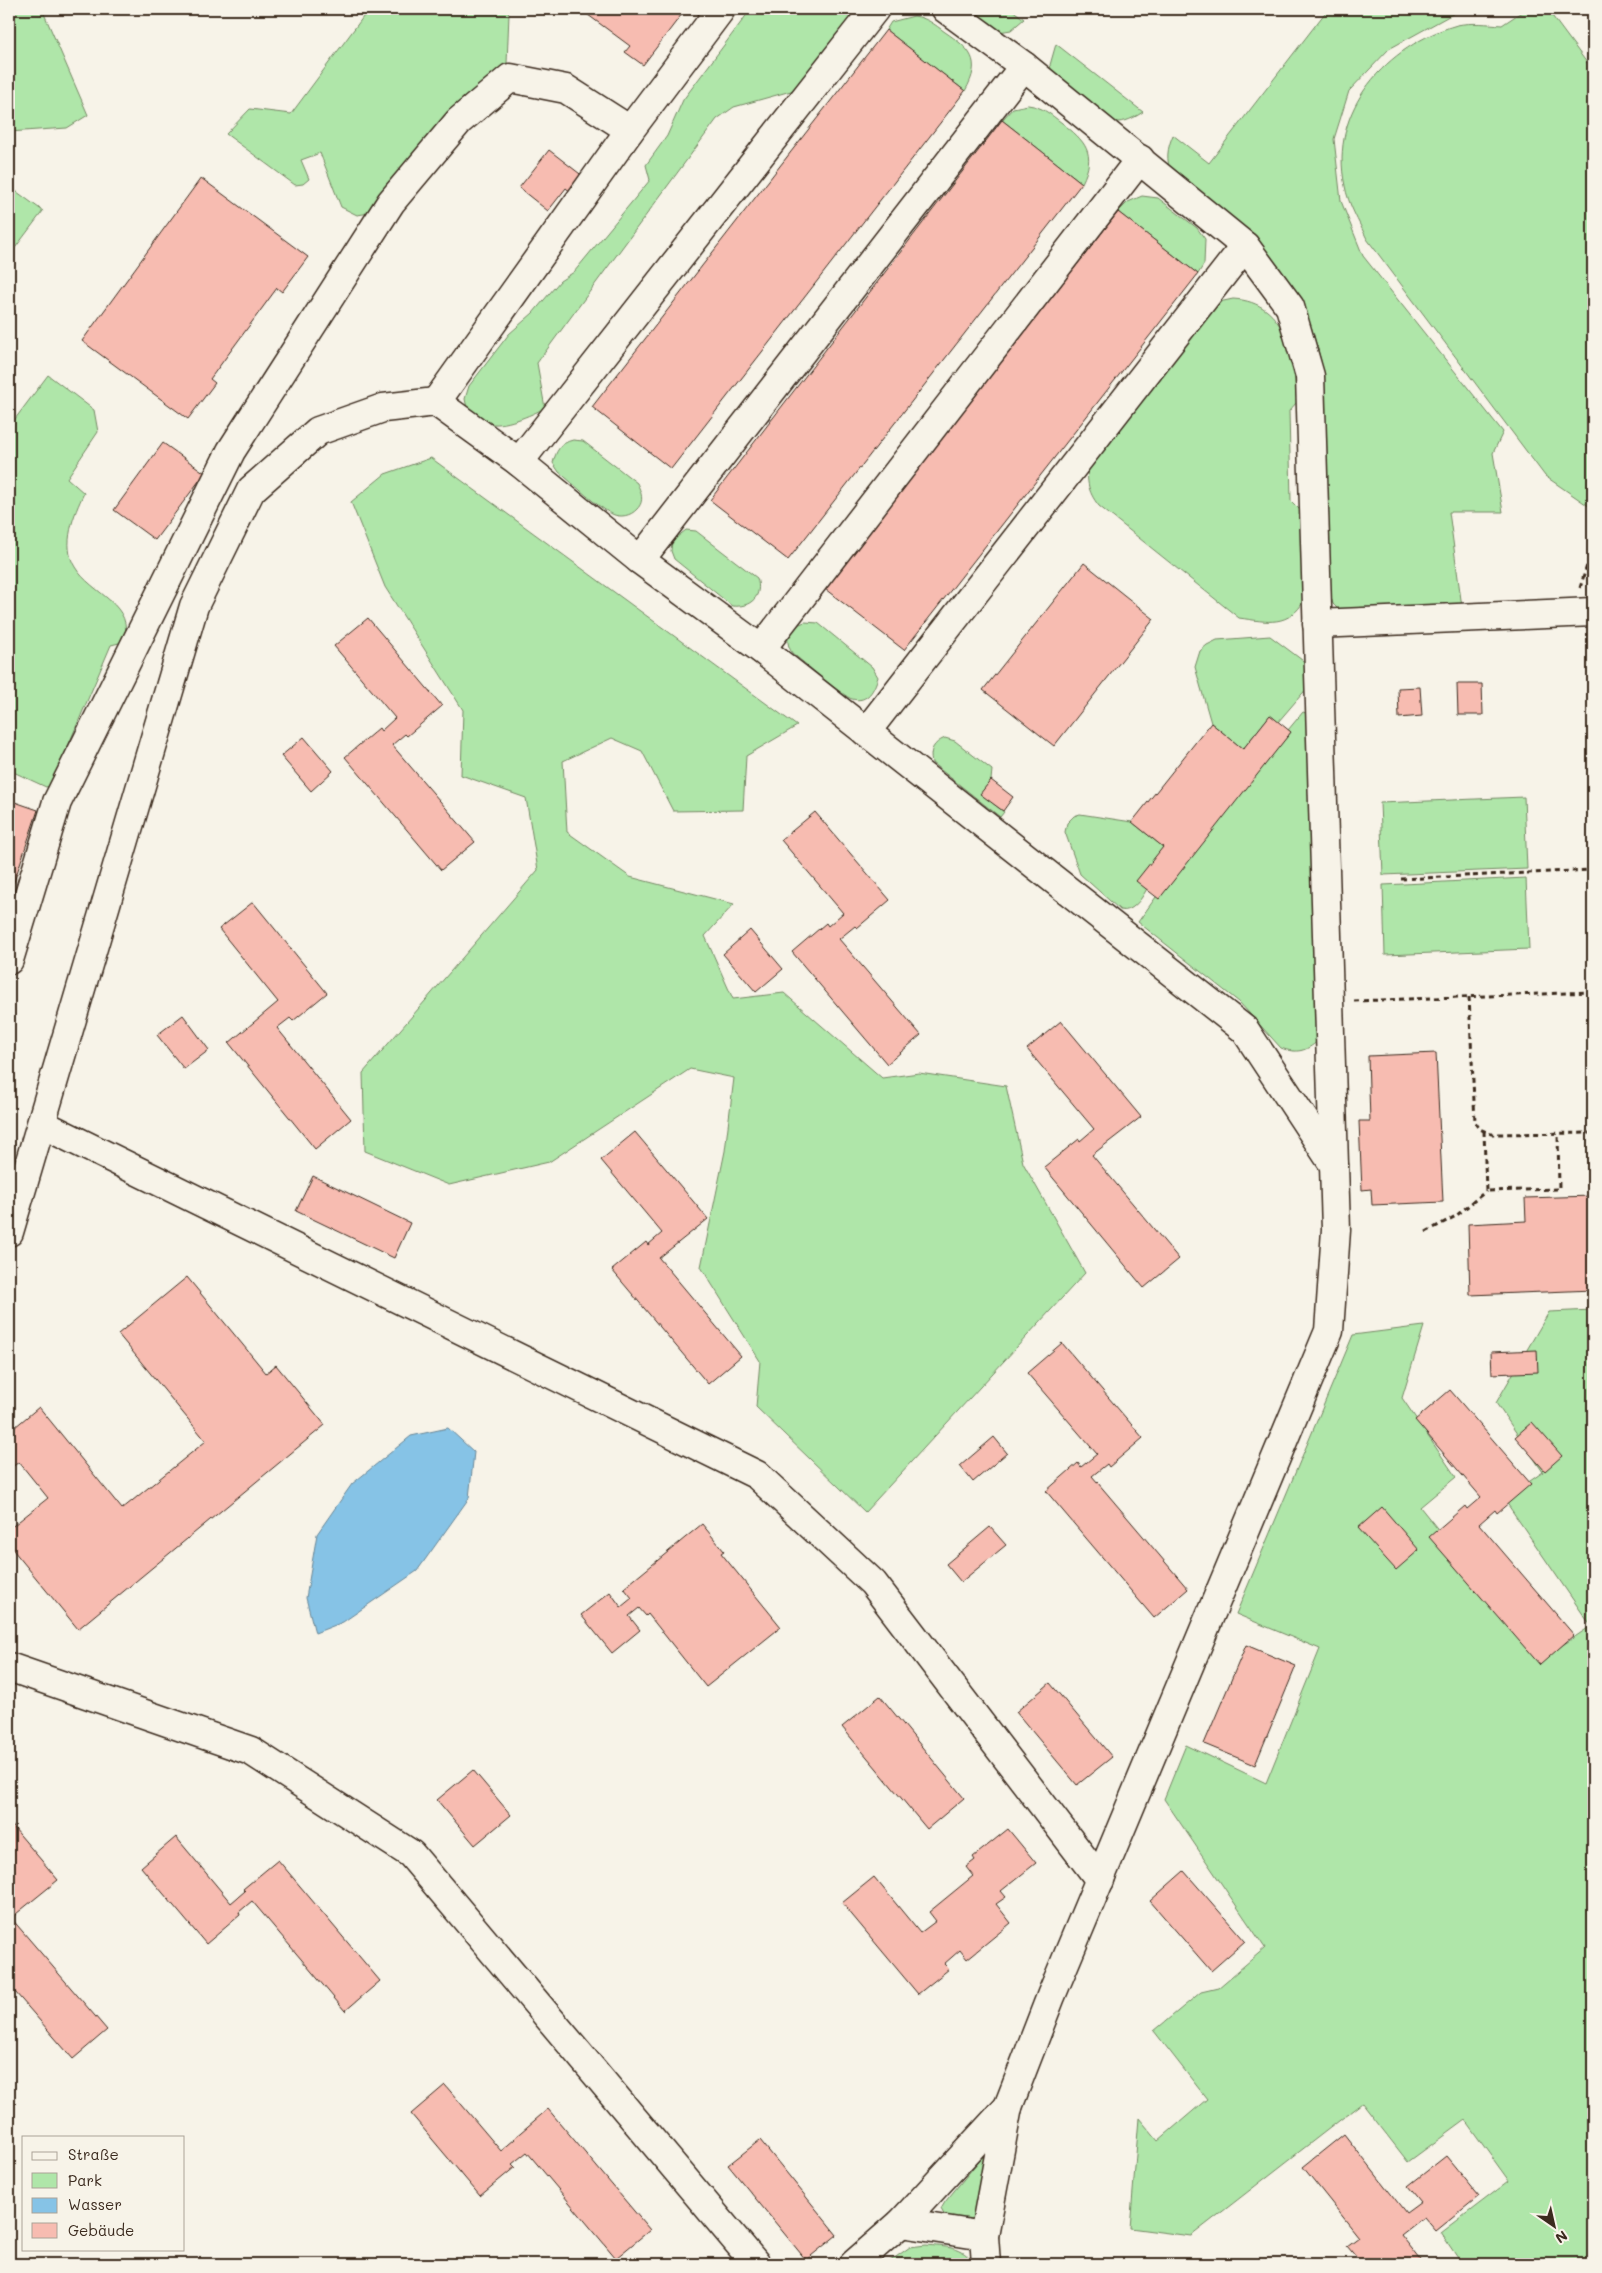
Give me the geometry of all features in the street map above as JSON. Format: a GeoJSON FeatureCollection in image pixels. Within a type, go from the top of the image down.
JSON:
{"type":"FeatureCollection","features":[{"type":"Feature","properties":{"kind":"street"},"geometry":{"type":"LineString","coordinates":[[436,402],[630,130],[721,9]]}},
{"type":"Feature","properties":{"kind":"street"},"geometry":{"type":"LineString","coordinates":[[519,462],[875,9]]}},
{"type":"Feature","properties":{"kind":"street"},"geometry":{"type":"LineString","coordinates":[[946,9],[1024,66],[1245,246],[1290,307],[1310,376],[1336,1230],[1329,1331],[1100,1880],[1008,2107],[984,2236],[986,2264]]}},
{"type":"Feature","properties":{"kind":"street"},"geometry":{"type":"LineString","coordinates":[[640,560],[1024,66]]}},
{"type":"Feature","properties":{"kind":"street"},"geometry":{"type":"LineString","coordinates":[[9,960],[57,802],[231,450],[391,202],[459,121],[510,78],[566,88],[630,130]]}},
{"type":"Feature","properties":{"kind":"street"},"geometry":{"type":"LineString","coordinates":[[761,649],[1140,160]]}},
{"type":"Feature","properties":{"kind":"street"},"geometry":{"type":"LineString","coordinates":[[866,732],[1245,246]]}},
{"type":"Feature","properties":{"kind":"street"},"geometry":{"type":"LineString","coordinates":[[9,1232],[194,606],[251,490],[318,431],[383,408],[436,402],[519,462],[640,560],[761,649],[1245,1030],[1334,1165]]}},
{"type":"Feature","properties":{"kind":"street"},"geometry":{"type":"LineString","coordinates":[[1317,624],[1585,612]]}},
{"type":"Feature","properties":{"kind":"street"},"geometry":{"type":"LineString","coordinates":[[42,1124],[757,1476],[873,1583],[1100,1880]]}},
{"type":"Feature","properties":{"kind":"street"},"geometry":{"type":"LineString","coordinates":[[9,1667],[251,1751],[411,1854],[756,2264]]}},
{"type":"Feature","properties":{"kind":"street"},"geometry":{"type":"LineString","coordinates":[[854,2264],[901,2223],[1008,2107]]}},
{"type":"Feature","properties":{"kind":"street"},"geometry":{"type":"LineString","coordinates":[[901,2223],[984,2236]]}},
{"type":"Feature","properties":{"kind":"path"},"geometry":{"type":"LineString","coordinates":[[1401,879],[1593,869],[1585,612],[1593,546]]}},
{"type":"Feature","properties":{"kind":"path"},"geometry":{"type":"LineString","coordinates":[[1329,1002],[1593,992]]}},
{"type":"Feature","properties":{"kind":"path"},"geometry":{"type":"LineString","coordinates":[[1469,997],[1475,1122],[1480,1129],[1491,1134],[1593,1132]]}},
{"type":"Feature","properties":{"kind":"path"},"geometry":{"type":"LineString","coordinates":[[1484,1131],[1486,1191]]}},
{"type":"Feature","properties":{"kind":"path"},"geometry":{"type":"LineString","coordinates":[[1426,1232],[1456,1216],[1486,1191],[1559,1189],[1558,1133]]}},
{"type":"Feature","properties":{"kind":"green space"},"geometry":{"type":"Polygon","coordinates":[[[9,9],[42,9],[88,115],[67,128],[9,132],[9,9]]]}},
{"type":"Feature","properties":{"kind":"green space"},"geometry":{"type":"Polygon","coordinates":[[[369,9],[507,9],[509,14],[507,63],[499,79],[370,213],[357,215],[341,207],[320,153],[301,160],[309,179],[303,184],[295,185],[226,134],[250,109],[291,114],[369,9]]]}},
{"type":"Feature","properties":{"kind":"green space"},"geometry":{"type":"Polygon","coordinates":[[[751,9],[861,9],[799,87],[734,107],[717,119],[537,363],[545,408],[525,417],[501,424],[487,423],[482,420],[467,408],[465,399],[469,386],[509,334],[533,313],[560,281],[574,272],[650,180],[646,165],[667,136],[683,100],[751,9]]]}},
{"type":"Feature","properties":{"kind":"green space"},"geometry":{"type":"Polygon","coordinates":[[[960,9],[1011,9],[1024,19],[1011,30],[999,32],[960,9]]]}},
{"type":"Feature","properties":{"kind":"green space"},"geometry":{"type":"Polygon","coordinates":[[[1328,9],[1495,9],[1458,11],[1389,49],[1349,91],[1334,139],[1341,201],[1363,256],[1503,432],[1493,453],[1503,512],[1449,512],[1462,607],[1340,611],[1333,604],[1331,597],[1321,361],[1312,329],[1290,285],[1171,173],[1169,168],[1169,145],[1173,135],[1209,163],[1328,9]]]}},
{"type":"Feature","properties":{"kind":"green space"},"geometry":{"type":"Polygon","coordinates":[[[1526,9],[1547,9],[1593,71],[1593,509],[1545,476],[1367,239],[1351,206],[1345,186],[1342,158],[1345,132],[1355,107],[1368,84],[1386,65],[1408,48],[1431,35],[1463,24],[1502,25],[1526,9]]]}},
{"type":"Feature","properties":{"kind":"green space"},"geometry":{"type":"Polygon","coordinates":[[[914,16],[934,24],[967,50],[973,63],[973,71],[965,91],[886,30],[891,22],[914,16]]]}},
{"type":"Feature","properties":{"kind":"green space"},"geometry":{"type":"Polygon","coordinates":[[[1056,44],[1143,112],[1134,118],[1118,122],[1104,119],[1097,115],[1052,73],[1050,65],[1056,44]]]}},
{"type":"Feature","properties":{"kind":"green space"},"geometry":{"type":"Polygon","coordinates":[[[1028,105],[1038,107],[1050,114],[1082,142],[1086,148],[1088,164],[1082,183],[1002,120],[1013,108],[1028,105]]]}},
{"type":"Feature","properties":{"kind":"green space"},"geometry":{"type":"Polygon","coordinates":[[[9,189],[13,189],[43,211],[9,256],[9,189]]]}},
{"type":"Feature","properties":{"kind":"green space"},"geometry":{"type":"Polygon","coordinates":[[[1142,196],[1158,198],[1197,228],[1205,239],[1204,264],[1198,274],[1118,212],[1128,202],[1142,196]]]}},
{"type":"Feature","properties":{"kind":"green space"},"geometry":{"type":"Polygon","coordinates":[[[1233,299],[1252,302],[1266,310],[1277,321],[1285,335],[1293,368],[1297,402],[1289,411],[1291,501],[1302,512],[1305,599],[1292,615],[1277,621],[1239,618],[1099,506],[1088,484],[1089,460],[1208,310],[1219,302],[1233,299]]]}},
{"type":"Feature","properties":{"kind":"green space"},"geometry":{"type":"Polygon","coordinates":[[[48,375],[94,410],[98,432],[67,478],[84,493],[70,530],[69,549],[75,567],[91,585],[118,609],[124,618],[126,629],[123,642],[111,645],[59,767],[57,784],[46,787],[9,770],[9,427],[48,375]]]}},
{"type":"Feature","properties":{"kind":"green space"},"geometry":{"type":"Polygon","coordinates":[[[573,440],[583,441],[637,483],[642,500],[635,511],[629,515],[622,516],[612,514],[559,472],[553,463],[559,448],[573,440]]]}},
{"type":"Feature","properties":{"kind":"green space"},"geometry":{"type":"Polygon","coordinates":[[[431,458],[797,726],[746,756],[743,810],[673,811],[642,751],[612,738],[563,761],[567,832],[630,877],[734,904],[705,936],[733,999],[784,993],[882,1078],[919,1073],[1006,1086],[1023,1163],[1085,1273],[865,1512],[756,1407],[760,1361],[701,1267],[725,1151],[734,1078],[690,1069],[549,1162],[449,1185],[365,1151],[363,1073],[538,870],[526,798],[461,775],[463,710],[385,587],[351,502],[385,474],[431,458]]]}},
{"type":"Feature","properties":{"kind":"green space"},"geometry":{"type":"Polygon","coordinates":[[[686,530],[696,531],[757,578],[758,590],[754,600],[745,605],[732,606],[674,559],[671,551],[672,541],[686,530]]]}},
{"type":"Feature","properties":{"kind":"green space"},"geometry":{"type":"Polygon","coordinates":[[[805,622],[818,623],[872,667],[878,677],[870,694],[858,700],[848,697],[792,653],[788,643],[789,634],[799,624],[805,622]]]}},
{"type":"Feature","properties":{"kind":"green space"},"geometry":{"type":"Polygon","coordinates":[[[1270,636],[1306,663],[1308,687],[1278,722],[1270,715],[1243,749],[1211,723],[1195,667],[1200,651],[1217,640],[1270,636]]]}},
{"type":"Feature","properties":{"kind":"green space"},"geometry":{"type":"Polygon","coordinates":[[[1303,712],[1308,714],[1318,1041],[1305,1049],[1297,1051],[1281,1048],[1239,1002],[1138,922],[1156,897],[1291,732],[1288,730],[1303,712]]]}},
{"type":"Feature","properties":{"kind":"green space"},"geometry":{"type":"Polygon","coordinates":[[[945,738],[955,741],[992,770],[991,780],[981,794],[1004,812],[1000,817],[932,763],[931,755],[933,748],[937,742],[945,738]]]}},
{"type":"Feature","properties":{"kind":"green space"},"geometry":{"type":"Polygon","coordinates":[[[1524,797],[1527,869],[1383,875],[1380,803],[1524,797]]]}},
{"type":"Feature","properties":{"kind":"green space"},"geometry":{"type":"Polygon","coordinates":[[[1080,814],[1132,822],[1163,847],[1148,887],[1136,905],[1128,910],[1120,910],[1080,874],[1065,832],[1067,823],[1074,816],[1080,814]]]}},
{"type":"Feature","properties":{"kind":"green space"},"geometry":{"type":"Polygon","coordinates":[[[1526,878],[1529,949],[1385,955],[1383,885],[1526,878]]]}},
{"type":"Feature","properties":{"kind":"green space"},"geometry":{"type":"Polygon","coordinates":[[[1593,1310],[1593,2264],[1462,2264],[1441,2233],[1509,2181],[1465,2120],[1408,2162],[1362,2103],[1191,2236],[1130,2228],[1139,2118],[1158,2141],[1207,2099],[1154,2031],[1201,1992],[1218,1988],[1265,1948],[1164,1799],[1186,1745],[1266,1783],[1320,1649],[1236,1614],[1353,1335],[1424,1326],[1402,1398],[1456,1477],[1420,1507],[1542,1659],[1591,1626],[1504,1499],[1543,1472],[1496,1403],[1549,1312],[1593,1310]]]}},
{"type":"Feature","properties":{"kind":"green space"},"geometry":{"type":"Polygon","coordinates":[[[986,2156],[973,2222],[947,2220],[941,2209],[945,2202],[982,2157],[986,2156]]]}},
{"type":"Feature","properties":{"kind":"green space"},"geometry":{"type":"Polygon","coordinates":[[[926,2245],[953,2248],[965,2254],[973,2264],[886,2264],[910,2247],[926,2245]]]}},
{"type":"Feature","properties":{"kind":"water"},"geometry":{"type":"Polygon","coordinates":[[[448,1428],[474,1452],[469,1498],[417,1571],[343,1622],[315,1633],[306,1598],[317,1534],[352,1484],[411,1436],[448,1428]]]}},
{"type":"Feature","properties":{"kind":"building"},"geometry":{"type":"Polygon","coordinates":[[[580,9],[685,10],[643,65],[625,52],[630,46],[580,9]]]}},
{"type":"Feature","properties":{"kind":"building"},"geometry":{"type":"Polygon","coordinates":[[[886,30],[965,91],[671,469],[592,407],[886,30]]]}},
{"type":"Feature","properties":{"kind":"building"},"geometry":{"type":"Polygon","coordinates":[[[1002,120],[1082,183],[788,560],[710,500],[1002,120]]]}},
{"type":"Feature","properties":{"kind":"building"},"geometry":{"type":"Polygon","coordinates":[[[549,150],[584,177],[572,193],[566,188],[548,211],[519,188],[549,150]]]}},
{"type":"Feature","properties":{"kind":"building"},"geometry":{"type":"Polygon","coordinates":[[[201,178],[308,257],[282,292],[277,288],[210,379],[215,383],[188,419],[82,341],[201,178]]]}},
{"type":"Feature","properties":{"kind":"building"},"geometry":{"type":"Polygon","coordinates":[[[1118,212],[1198,274],[904,650],[825,589],[1118,212]]]}},
{"type":"Feature","properties":{"kind":"building"},"geometry":{"type":"Polygon","coordinates":[[[163,443],[205,473],[155,540],[114,510],[163,443]]]}},
{"type":"Feature","properties":{"kind":"building"},"geometry":{"type":"Polygon","coordinates":[[[1084,563],[1154,619],[1054,746],[983,690],[1084,563]]]}},
{"type":"Feature","properties":{"kind":"building"},"geometry":{"type":"Polygon","coordinates":[[[368,618],[442,706],[407,736],[405,734],[392,745],[475,842],[441,870],[345,757],[379,728],[381,731],[395,718],[334,646],[368,618]]]}},
{"type":"Feature","properties":{"kind":"building"},"geometry":{"type":"Polygon","coordinates":[[[1457,684],[1482,684],[1483,715],[1458,715],[1457,684]]]}},
{"type":"Feature","properties":{"kind":"building"},"geometry":{"type":"Polygon","coordinates":[[[1420,687],[1422,716],[1399,718],[1398,688],[1420,687]]]}},
{"type":"Feature","properties":{"kind":"building"},"geometry":{"type":"Polygon","coordinates":[[[1270,715],[1291,732],[1159,899],[1136,881],[1163,847],[1132,822],[1211,723],[1243,749],[1270,715]]]}},
{"type":"Feature","properties":{"kind":"building"},"geometry":{"type":"Polygon","coordinates":[[[304,737],[333,771],[311,791],[281,756],[304,737]]]}},
{"type":"Feature","properties":{"kind":"building"},"geometry":{"type":"Polygon","coordinates":[[[991,780],[1013,797],[1003,811],[980,794],[991,780]]]}},
{"type":"Feature","properties":{"kind":"building"},"geometry":{"type":"Polygon","coordinates":[[[9,800],[38,810],[9,897],[9,800]]]}},
{"type":"Feature","properties":{"kind":"building"},"geometry":{"type":"Polygon","coordinates":[[[815,812],[890,900],[857,928],[855,926],[839,939],[921,1035],[887,1064],[792,952],[826,923],[828,926],[843,913],[781,840],[815,812]]]}},
{"type":"Feature","properties":{"kind":"building"},"geometry":{"type":"Polygon","coordinates":[[[253,902],[327,993],[293,1021],[290,1018],[277,1028],[351,1119],[315,1149],[229,1043],[278,1002],[219,929],[253,902]]]}},
{"type":"Feature","properties":{"kind":"building"},"geometry":{"type":"Polygon","coordinates":[[[750,930],[783,969],[756,992],[723,954],[750,930]]]}},
{"type":"Feature","properties":{"kind":"building"},"geometry":{"type":"Polygon","coordinates":[[[183,1015],[209,1050],[184,1069],[157,1035],[183,1015]]]}},
{"type":"Feature","properties":{"kind":"building"},"geometry":{"type":"Polygon","coordinates":[[[1061,1021],[1141,1117],[1092,1155],[1179,1259],[1144,1288],[1044,1167],[1094,1129],[1027,1049],[1061,1021]]]}},
{"type":"Feature","properties":{"kind":"building"},"geometry":{"type":"Polygon","coordinates":[[[1436,1053],[1443,1202],[1372,1205],[1371,1189],[1362,1190],[1359,1121],[1370,1121],[1368,1056],[1436,1053]]]}},
{"type":"Feature","properties":{"kind":"building"},"geometry":{"type":"Polygon","coordinates":[[[635,1132],[708,1219],[659,1258],[741,1356],[708,1384],[612,1270],[646,1242],[648,1245],[662,1233],[601,1160],[635,1132]]]}},
{"type":"Feature","properties":{"kind":"building"},"geometry":{"type":"Polygon","coordinates":[[[313,1176],[410,1223],[394,1258],[296,1211],[313,1176]]]}},
{"type":"Feature","properties":{"kind":"building"},"geometry":{"type":"Polygon","coordinates":[[[1593,1196],[1593,1290],[1470,1295],[1468,1224],[1526,1221],[1525,1198],[1593,1196]]]}},
{"type":"Feature","properties":{"kind":"building"},"geometry":{"type":"Polygon","coordinates":[[[187,1277],[266,1373],[276,1365],[325,1425],[78,1629],[9,1545],[9,1529],[48,1498],[19,1462],[9,1469],[9,1432],[39,1407],[122,1509],[206,1441],[118,1334],[187,1277]]]}},
{"type":"Feature","properties":{"kind":"building"},"geometry":{"type":"Polygon","coordinates":[[[1062,1343],[1143,1438],[1109,1467],[1107,1464],[1092,1476],[1188,1589],[1154,1618],[1046,1491],[1078,1463],[1081,1467],[1097,1454],[1027,1373],[1062,1343]]]}},
{"type":"Feature","properties":{"kind":"building"},"geometry":{"type":"Polygon","coordinates":[[[1537,1350],[1538,1372],[1492,1374],[1491,1352],[1537,1350]]]}},
{"type":"Feature","properties":{"kind":"building"},"geometry":{"type":"Polygon","coordinates":[[[1450,1390],[1531,1484],[1497,1513],[1495,1510],[1479,1524],[1574,1635],[1540,1665],[1429,1537],[1465,1506],[1467,1509],[1481,1497],[1415,1420],[1450,1390]]]}},
{"type":"Feature","properties":{"kind":"building"},"geometry":{"type":"Polygon","coordinates":[[[1532,1422],[1562,1456],[1545,1471],[1515,1437],[1532,1422]]]}},
{"type":"Feature","properties":{"kind":"building"},"geometry":{"type":"Polygon","coordinates":[[[994,1437],[1007,1453],[973,1482],[960,1466],[994,1437]]]}},
{"type":"Feature","properties":{"kind":"building"},"geometry":{"type":"Polygon","coordinates":[[[1382,1507],[1419,1550],[1396,1570],[1358,1528],[1382,1507]]]}},
{"type":"Feature","properties":{"kind":"building"},"geometry":{"type":"Polygon","coordinates":[[[702,1524],[724,1551],[721,1553],[781,1627],[706,1687],[648,1614],[646,1616],[639,1608],[629,1616],[640,1630],[612,1653],[581,1615],[610,1592],[621,1607],[632,1598],[624,1588],[702,1524]]]}},
{"type":"Feature","properties":{"kind":"building"},"geometry":{"type":"Polygon","coordinates":[[[990,1527],[1006,1545],[961,1582],[946,1564],[990,1527]]]}},
{"type":"Feature","properties":{"kind":"building"},"geometry":{"type":"Polygon","coordinates":[[[1246,1645],[1296,1666],[1255,1765],[1204,1744],[1246,1645]]]}},
{"type":"Feature","properties":{"kind":"building"},"geometry":{"type":"Polygon","coordinates":[[[1050,1683],[1112,1757],[1077,1785],[1016,1712],[1050,1683]]]}},
{"type":"Feature","properties":{"kind":"building"},"geometry":{"type":"Polygon","coordinates":[[[880,1696],[964,1798],[927,1829],[842,1727],[880,1696]]]}},
{"type":"Feature","properties":{"kind":"building"},"geometry":{"type":"Polygon","coordinates":[[[473,1770],[511,1815],[475,1845],[437,1800],[473,1770]]]}},
{"type":"Feature","properties":{"kind":"building"},"geometry":{"type":"Polygon","coordinates":[[[9,1822],[58,1880],[11,1918],[107,2030],[73,2059],[9,1985],[9,1899],[15,1894],[9,1887],[9,1822]]]}},
{"type":"Feature","properties":{"kind":"building"},"geometry":{"type":"Polygon","coordinates":[[[1008,1829],[1036,1863],[1001,1891],[1006,1897],[996,1904],[1011,1923],[967,1959],[960,1950],[944,1964],[949,1969],[918,1994],[842,1903],[874,1877],[920,1933],[936,1921],[929,1912],[973,1876],[966,1867],[975,1860],[973,1857],[1008,1829]]]}},
{"type":"Feature","properties":{"kind":"building"},"geometry":{"type":"Polygon","coordinates":[[[176,1837],[231,1903],[245,1891],[243,1889],[278,1860],[380,1981],[345,2011],[252,1901],[239,1912],[240,1915],[206,1944],[141,1867],[176,1837]]]}},
{"type":"Feature","properties":{"kind":"building"},"geometry":{"type":"Polygon","coordinates":[[[1184,1871],[1245,1941],[1211,1971],[1150,1901],[1184,1871]]]}},
{"type":"Feature","properties":{"kind":"building"},"geometry":{"type":"Polygon","coordinates":[[[445,2085],[501,2151],[548,2109],[650,2230],[616,2258],[527,2152],[512,2164],[515,2167],[480,2196],[411,2114],[445,2085]]]}},
{"type":"Feature","properties":{"kind":"building"},"geometry":{"type":"Polygon","coordinates":[[[1344,2134],[1406,2213],[1421,2202],[1408,2186],[1446,2156],[1479,2196],[1436,2231],[1424,2217],[1401,2235],[1424,2264],[1362,2264],[1347,2246],[1359,2237],[1303,2167],[1344,2134]]]}},
{"type":"Feature","properties":{"kind":"building"},"geometry":{"type":"Polygon","coordinates":[[[760,2140],[837,2235],[806,2260],[728,2165],[760,2140]]]}}]}
